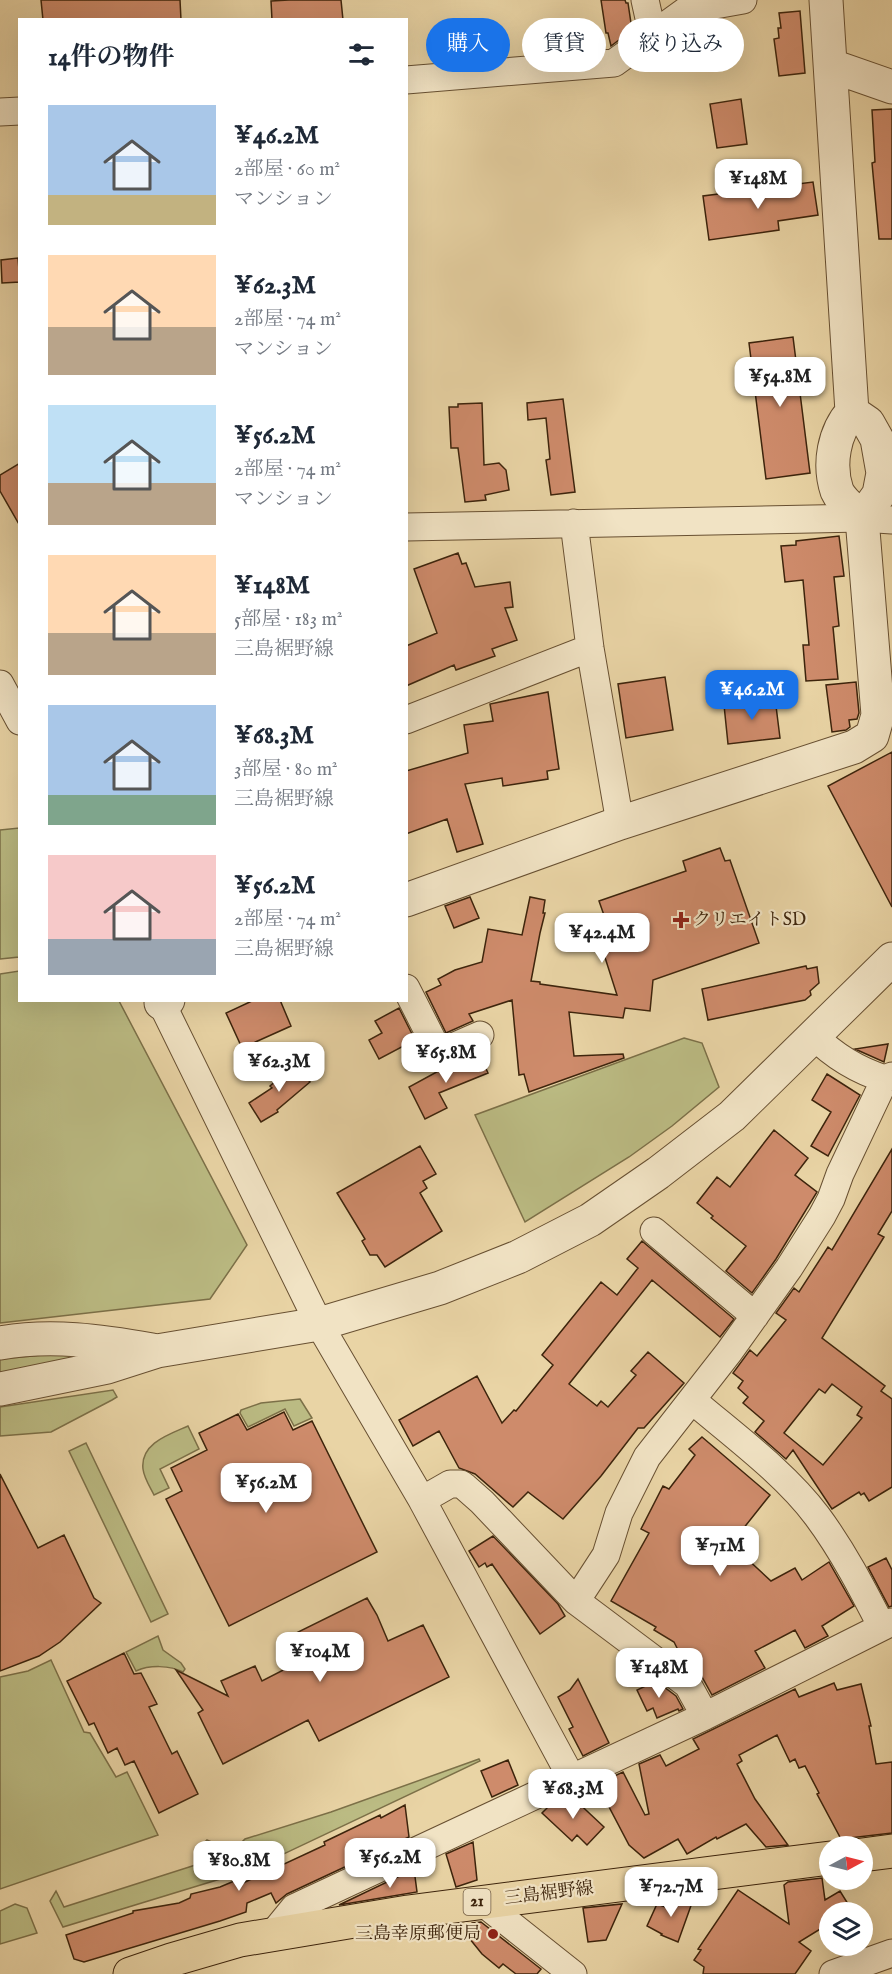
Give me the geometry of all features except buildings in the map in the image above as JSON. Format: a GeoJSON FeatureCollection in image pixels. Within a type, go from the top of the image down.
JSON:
{"type":"FeatureCollection","features":[{"type":"Feature","properties":{"kind":"main road"},"geometry":{"type":"LineString","coordinates":[[873,1854],[892,1851]]}},
{"type":"Feature","properties":{"kind":"main road","name":"三島裾野線"},"geometry":{"type":"LineString","coordinates":[[130,1974],[240,1940],[408,1912],[819,1859]]}},
{"type":"Feature","properties":{"kind":"street"},"geometry":{"type":"LineString","coordinates":[[645,0],[648,18]]}},
{"type":"Feature","properties":{"kind":"street"},"geometry":{"type":"LineString","coordinates":[[676,18],[687,10],[743,0]]}},
{"type":"Feature","properties":{"kind":"street"},"geometry":{"type":"LineString","coordinates":[[826,0],[832,66],[852,412],[842,423],[836,437],[833,460],[837,490],[844,501],[877,519]]}},
{"type":"Feature","properties":{"kind":"street"},"geometry":{"type":"LineString","coordinates":[[408,80],[614,63],[618,60]]}},
{"type":"Feature","properties":{"kind":"street"},"geometry":{"type":"LineString","coordinates":[[832,66],[892,87]]}},
{"type":"Feature","properties":{"kind":"street"},"geometry":{"type":"LineString","coordinates":[[0,112],[18,111]]}},
{"type":"Feature","properties":{"kind":"street"},"geometry":{"type":"LineString","coordinates":[[408,899],[620,823],[854,747],[872,736],[875,729],[885,720],[877,519],[883,473],[877,440],[868,423],[852,412]]}},
{"type":"Feature","properties":{"kind":"street"},"geometry":{"type":"LineString","coordinates":[[408,527],[877,519]]}},
{"type":"Feature","properties":{"kind":"street"},"geometry":{"type":"LineString","coordinates":[[574,523],[590,648],[620,823]]}},
{"type":"Feature","properties":{"kind":"street"},"geometry":{"type":"LineString","coordinates":[[408,719],[590,648]]}},
{"type":"Feature","properties":{"kind":"street"},"geometry":{"type":"LineString","coordinates":[[9,691],[18,716]]}},
{"type":"Feature","properties":{"kind":"street"},"geometry":{"type":"LineString","coordinates":[[0,1389],[107,1367],[157,1351],[319,1324],[440,1288],[518,1257],[590,1220],[658,1173],[732,1116],[892,959]]}},
{"type":"Feature","properties":{"kind":"street"},"geometry":{"type":"LineString","coordinates":[[408,992],[439,1053],[480,1035]]}},
{"type":"Feature","properties":{"kind":"street"},"geometry":{"type":"LineString","coordinates":[[163,1002],[319,1324],[422,1500],[572,1778]]}},
{"type":"Feature","properties":{"kind":"street"},"geometry":{"type":"LineString","coordinates":[[576,1601],[606,1555],[620,1512],[647,1456],[755,1316],[789,1268],[831,1199],[844,1164],[888,1077],[850,1065],[831,1053],[814,1036]]}},
{"type":"Feature","properties":{"kind":"street"},"geometry":{"type":"LineString","coordinates":[[654,1231],[755,1316]]}},
{"type":"Feature","properties":{"kind":"street"},"geometry":{"type":"LineString","coordinates":[[0,1343],[28,1338],[97,1341],[157,1351]]}},
{"type":"Feature","properties":{"kind":"street"},"geometry":{"type":"LineString","coordinates":[[272,1935],[294,1908],[705,1716],[887,1624],[848,1560],[816,1514],[777,1473],[692,1400]]}},
{"type":"Feature","properties":{"kind":"street"},"geometry":{"type":"LineString","coordinates":[[422,1500],[450,1485],[461,1484],[465,1487],[576,1601],[688,1685],[705,1716]]}},
{"type":"Feature","properties":{"kind":"street"},"geometry":{"type":"LineString","coordinates":[[482,1902],[573,1974]]}},
{"type":"Feature","properties":{"kind":"street"},"geometry":{"type":"LineString","coordinates":[[833,1974],[892,1953]]}},
{"type":"Feature","properties":{"kind":"green space"},"geometry":{"type":"Polygon","coordinates":[[[18,828],[18,957],[0,959],[0,830],[18,828]]]}},
{"type":"Feature","properties":{"kind":"green space"},"geometry":{"type":"Polygon","coordinates":[[[18,971],[18,1002],[120,1002],[247,1245],[210,1299],[0,1323],[0,974],[18,971]]]}},
{"type":"Feature","properties":{"kind":"green space"},"geometry":{"type":"Polygon","coordinates":[[[684,1038],[702,1043],[719,1087],[672,1126],[629,1157],[525,1222],[475,1115],[684,1038]]]}},
{"type":"Feature","properties":{"kind":"green space"},"geometry":{"type":"Polygon","coordinates":[[[65,1353],[72,1356],[72,1362],[0,1378],[0,1359],[65,1353]]]}},
{"type":"Feature","properties":{"kind":"green space"},"geometry":{"type":"Polygon","coordinates":[[[113,1390],[117,1397],[51,1432],[0,1436],[0,1407],[113,1390]]]}},
{"type":"Feature","properties":{"kind":"green space"},"geometry":{"type":"Polygon","coordinates":[[[300,1399],[312,1418],[294,1426],[285,1409],[248,1427],[240,1413],[241,1410],[261,1403],[300,1399]]]}},
{"type":"Feature","properties":{"kind":"green space"},"geometry":{"type":"Polygon","coordinates":[[[188,1426],[199,1449],[160,1469],[169,1488],[154,1495],[143,1469],[146,1452],[165,1436],[188,1426]]]}},
{"type":"Feature","properties":{"kind":"green space"},"geometry":{"type":"Polygon","coordinates":[[[86,1443],[168,1614],[151,1622],[69,1451],[86,1443]]]}},
{"type":"Feature","properties":{"kind":"green space"},"geometry":{"type":"Polygon","coordinates":[[[158,1636],[163,1650],[181,1663],[185,1669],[183,1672],[160,1667],[136,1671],[126,1652],[158,1636]]]}},
{"type":"Feature","properties":{"kind":"green space"},"geometry":{"type":"Polygon","coordinates":[[[51,1660],[84,1732],[90,1733],[116,1777],[127,1772],[158,1835],[0,1889],[0,1677],[28,1671],[51,1660]]]}},
{"type":"Feature","properties":{"kind":"green space"},"geometry":{"type":"Polygon","coordinates":[[[479,1759],[480,1761],[254,1868],[242,1842],[245,1839],[331,1812],[479,1759]]]}},
{"type":"Feature","properties":{"kind":"green space"},"geometry":{"type":"Polygon","coordinates":[[[207,1840],[216,1844],[230,1876],[63,1927],[50,1901],[56,1891],[64,1907],[208,1861],[203,1844],[207,1840]]]}},
{"type":"Feature","properties":{"kind":"green space"},"geometry":{"type":"Polygon","coordinates":[[[15,1904],[27,1908],[37,1933],[0,1944],[0,1911],[15,1904]]]}},
{"type":"Feature","properties":{"kind":"place","name":"クリエイトSD"},"geometry":{"type":"Point","coordinates":[681,920]}},
{"type":"Feature","properties":{"kind":"place","name":"三島幸原郵便局"},"geometry":{"type":"Point","coordinates":[493,1934]}}]}
